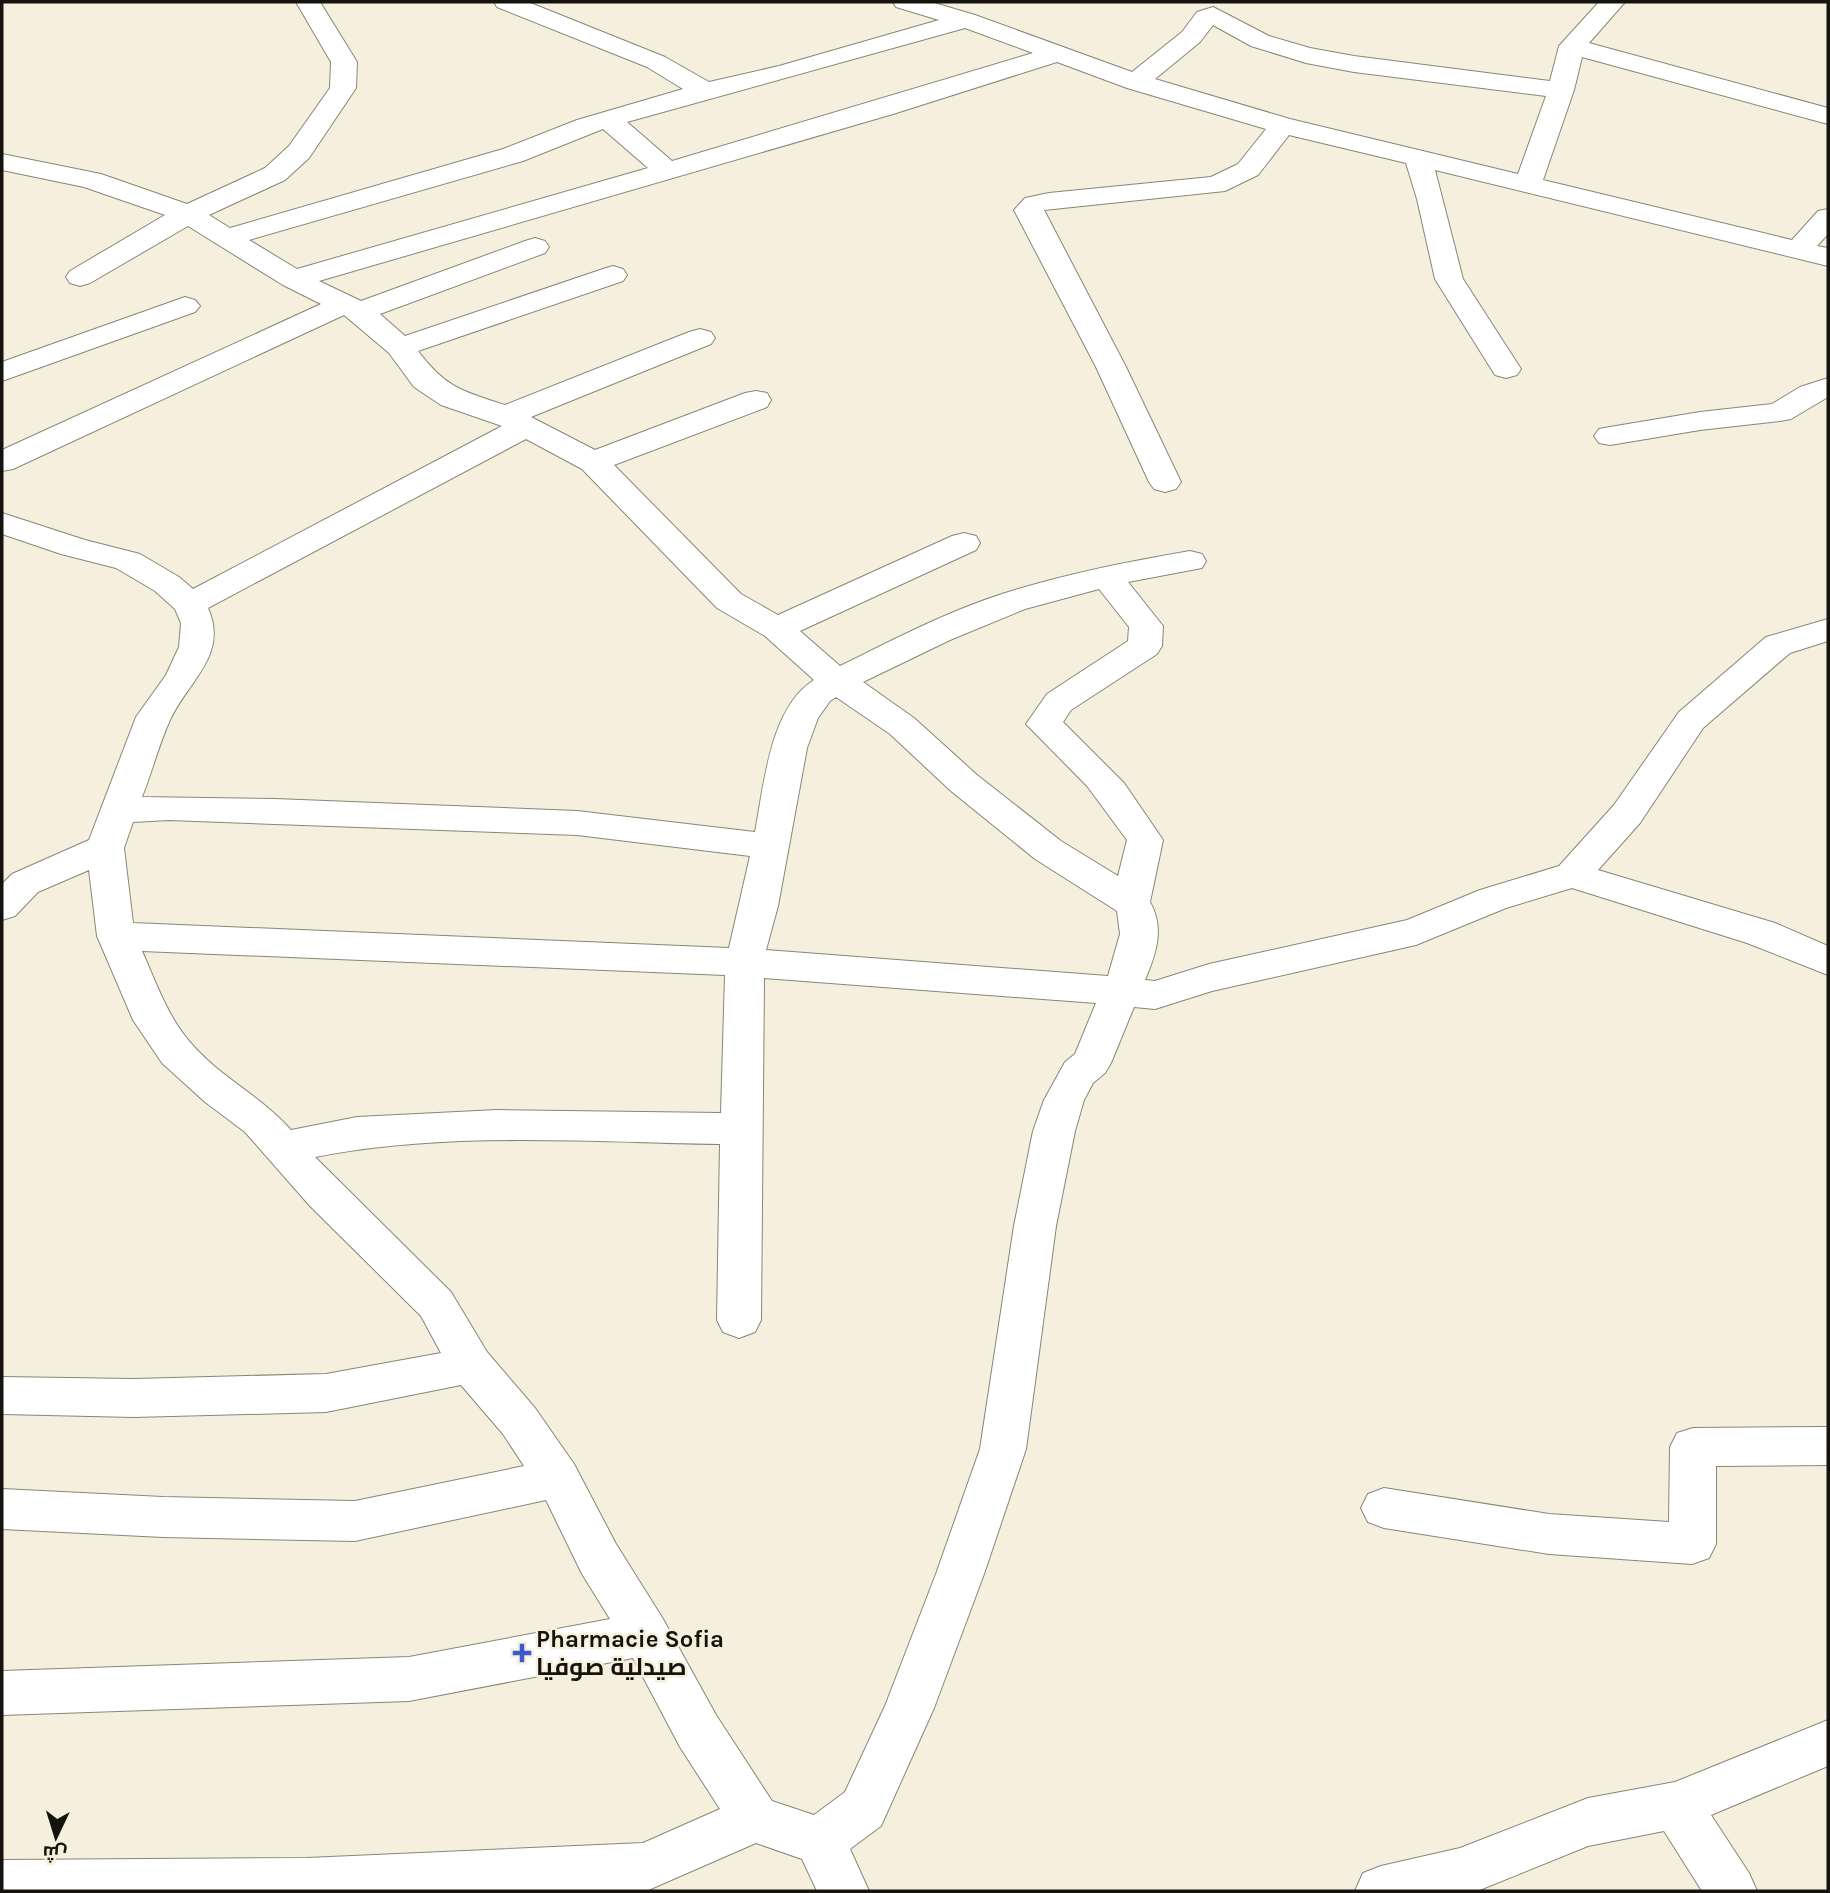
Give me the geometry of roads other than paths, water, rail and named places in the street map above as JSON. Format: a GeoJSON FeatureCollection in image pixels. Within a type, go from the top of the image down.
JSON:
{"type":"FeatureCollection","features":[{"type":"Feature","properties":{"kind":"street"},"geometry":{"type":"LineString","coordinates":[[80,276],[188,214],[275,174],[299,152],[343,89],[344,62],[308,2]]}},
{"type":"Feature","properties":{"kind":"street"},"geometry":{"type":"LineString","coordinates":[[506,2],[656,62],[705,91]]}},
{"type":"Feature","properties":{"kind":"street"},"geometry":{"type":"LineString","coordinates":[[905,2],[967,20],[1136,82],[1282,125],[1828,257]]}},
{"type":"Feature","properties":{"kind":"street"},"geometry":{"type":"LineString","coordinates":[[1528,183],[1562,90],[1572,46],[1613,2]]}},
{"type":"Feature","properties":{"kind":"street"},"geometry":{"type":"LineString","coordinates":[[1136,82],[1191,37],[1206,17],[1213,15],[1260,41],[1324,59],[1562,90]]}},
{"type":"Feature","properties":{"kind":"street"},"geometry":{"type":"LineString","coordinates":[[228,237],[488,162],[608,120],[705,91],[786,72],[967,20]]}},
{"type":"Feature","properties":{"kind":"street"},"geometry":{"type":"LineString","coordinates":[[1572,46],[1828,116]]}},
{"type":"Feature","properties":{"kind":"street"},"geometry":{"type":"LineString","coordinates":[[293,279],[884,108],[1058,54]]}},
{"type":"Feature","properties":{"kind":"street"},"geometry":{"type":"LineString","coordinates":[[608,120],[667,170]]}},
{"type":"Feature","properties":{"kind":"street"},"geometry":{"type":"LineString","coordinates":[[1165,482],[1111,367],[1028,210],[1035,204],[1049,201],[1215,185],[1240,177],[1249,171],[1282,125]]}},
{"type":"Feature","properties":{"kind":"street"},"geometry":{"type":"LineString","coordinates":[[1418,159],[1432,199],[1448,279],[1506,369]]}},
{"type":"Feature","properties":{"kind":"street"},"geometry":{"type":"LineString","coordinates":[[2,162],[91,180],[188,214],[293,279],[351,309],[400,347],[425,381],[452,398],[516,421],[593,462],[729,601],[776,629],[837,681],[902,726],[964,783],[1048,850],[1130,902],[1138,911],[1139,938],[1135,957],[1091,1063],[1079,1073],[1064,1100],[1054,1131],[1035,1226],[1003,1449],[960,1574],[909,1708],[863,1809],[820,1842]]}},
{"type":"Feature","properties":{"kind":"street"},"geometry":{"type":"LineString","coordinates":[[1797,251],[1828,216]]}},
{"type":"Feature","properties":{"kind":"street"},"geometry":{"type":"LineString","coordinates":[[2,463],[351,309],[535,247]]}},
{"type":"Feature","properties":{"kind":"street"},"geometry":{"type":"LineString","coordinates":[[400,347],[613,275]]}},
{"type":"Feature","properties":{"kind":"street"},"geometry":{"type":"LineString","coordinates":[[2,372],[185,306]]}},
{"type":"Feature","properties":{"kind":"street"},"geometry":{"type":"LineString","coordinates":[[190,604],[516,421],[700,338]]}},
{"type":"Feature","properties":{"kind":"street"},"geometry":{"type":"LineString","coordinates":[[1610,436],[1700,421],[1780,412],[1811,393],[1828,387]]}},
{"type":"Feature","properties":{"kind":"street"},"geometry":{"type":"LineString","coordinates":[[593,462],[757,400]]}},
{"type":"Feature","properties":{"kind":"street"},"geometry":{"type":"LineString","coordinates":[[2,523],[33,535],[128,561],[167,584],[190,604],[198,623],[196,647],[182,677],[154,717],[105,848],[116,936],[153,1020],[176,1053],[219,1091],[260,1121],[325,1195],[436,1304],[471,1365],[519,1421],[558,1478],[598,1559],[646,1634],[698,1731],[755,1819],[820,1842],[843,1891]]}},
{"type":"Feature","properties":{"kind":"street"},"geometry":{"type":"LineString","coordinates":[[776,629],[964,543]]}},
{"type":"Feature","properties":{"kind":"street"},"geometry":{"type":"LineString","coordinates":[[739,1320],[741,1079],[746,1024],[744,962],[759,906],[768,846],[789,748],[801,717],[818,693],[837,681],[938,632],[988,612],[1106,576],[1190,561]]}},
{"type":"Feature","properties":{"kind":"street"},"geometry":{"type":"LineString","coordinates":[[1106,576],[1146,626],[1145,646],[1059,702],[1044,724],[1094,771],[1124,805],[1145,841],[1130,902]]}},
{"type":"Feature","properties":{"kind":"street"},"geometry":{"type":"LineString","coordinates":[[116,936],[744,962],[1121,990],[1155,995],[1209,978],[1416,932],[1493,899],[1572,875],[1627,814],[1691,720],[1777,645],[1828,630]]}},
{"type":"Feature","properties":{"kind":"street"},"geometry":{"type":"LineString","coordinates":[[120,810],[169,808],[275,811],[577,823],[768,846]]}},
{"type":"Feature","properties":{"kind":"street"},"geometry":{"type":"LineString","coordinates":[[2,907],[25,883],[105,848]]}},
{"type":"Feature","properties":{"kind":"street"},"geometry":{"type":"LineString","coordinates":[[1572,875],[1760,933],[1828,961]]}},
{"type":"Feature","properties":{"kind":"street"},"geometry":{"type":"LineString","coordinates":[[283,1147],[357,1133],[497,1125],[741,1129]]}},
{"type":"Feature","properties":{"kind":"street"},"geometry":{"type":"LineString","coordinates":[[2,1396],[134,1398],[326,1393],[471,1365]]}},
{"type":"Feature","properties":{"kind":"street"},"geometry":{"type":"LineString","coordinates":[[1384,1508],[1549,1534],[1692,1544],[1693,1447],[1828,1446]]}},
{"type":"Feature","properties":{"kind":"street"},"geometry":{"type":"LineString","coordinates":[[2,1509],[163,1517],[355,1521],[558,1478]]}},
{"type":"Feature","properties":{"kind":"street"},"geometry":{"type":"LineString","coordinates":[[2,1693],[409,1679],[646,1634]]}},
{"type":"Feature","properties":{"kind":"street"},"geometry":{"type":"LineString","coordinates":[[1381,1891],[1437,1885],[1507,1852],[1588,1822],[1676,1805],[1828,1743]]}},
{"type":"Feature","properties":{"kind":"street"},"geometry":{"type":"LineString","coordinates":[[1676,1805],[1731,1891]]}},
{"type":"Feature","properties":{"kind":"street"},"geometry":{"type":"LineString","coordinates":[[2,1885],[307,1883],[645,1867],[755,1819]]}},
{"type":"Feature","properties":{"kind":"place","name":"Pharmacie Sofia صيدلية صوفيا"},"geometry":{"type":"Point","coordinates":[522,1653]}}]}
